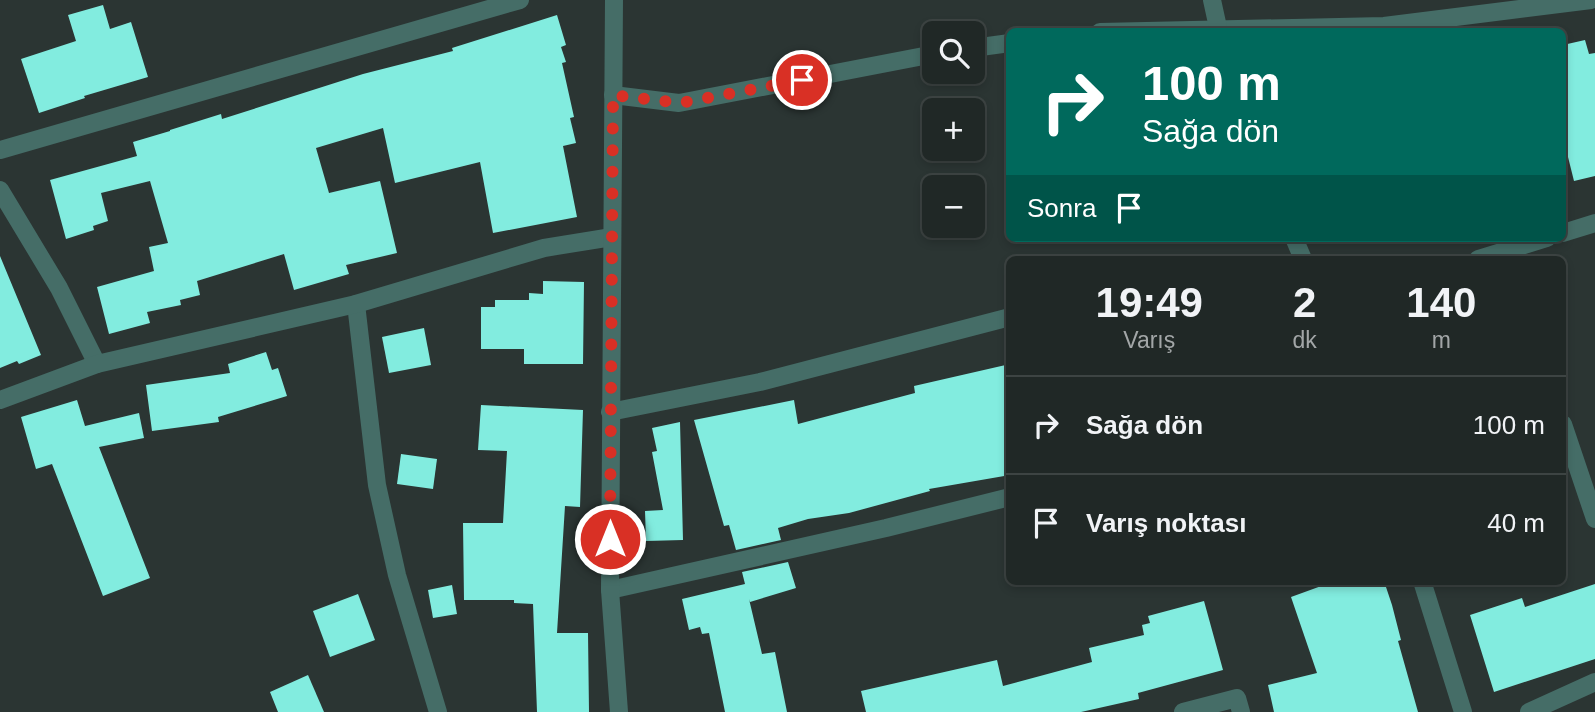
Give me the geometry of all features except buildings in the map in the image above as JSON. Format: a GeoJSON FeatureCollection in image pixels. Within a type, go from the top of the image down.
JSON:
{"type":"FeatureCollection","features":[{"type":"Feature","properties":{"kind":"street"},"geometry":{"type":"LineString","coordinates":[[0,150],[520,0]]}},
{"type":"Feature","properties":{"kind":"street"},"geometry":{"type":"LineString","coordinates":[[614,0],[610,590],[619,712]]}},
{"type":"Feature","properties":{"kind":"street"},"geometry":{"type":"LineString","coordinates":[[1212,0],[1218,28]]}},
{"type":"Feature","properties":{"kind":"street"},"geometry":{"type":"LineString","coordinates":[[1318,28],[1384,26],[1591,0]]}},
{"type":"Feature","properties":{"kind":"street"},"geometry":{"type":"LineString","coordinates":[[985,46],[1006,44]]}},
{"type":"Feature","properties":{"kind":"street"},"geometry":{"type":"LineString","coordinates":[[613,95],[680,103],[922,56]]}},
{"type":"Feature","properties":{"kind":"street"},"geometry":{"type":"LineString","coordinates":[[0,190],[59,288],[97,364]]}},
{"type":"Feature","properties":{"kind":"street"},"geometry":{"type":"LineString","coordinates":[[1566,232],[1595,223]]}},
{"type":"Feature","properties":{"kind":"street"},"geometry":{"type":"LineString","coordinates":[[0,400],[97,364],[356,304],[544,248],[612,237]]}},
{"type":"Feature","properties":{"kind":"street"},"geometry":{"type":"LineString","coordinates":[[1498,256],[1536,242]]}},
{"type":"Feature","properties":{"kind":"street"},"geometry":{"type":"LineString","coordinates":[[356,304],[377,485],[397,575],[438,712]]}},
{"type":"Feature","properties":{"kind":"street"},"geometry":{"type":"LineString","coordinates":[[610,412],[760,382],[1006,318]]}},
{"type":"Feature","properties":{"kind":"street"},"geometry":{"type":"LineString","coordinates":[[1566,433],[1595,519]]}},
{"type":"Feature","properties":{"kind":"street"},"geometry":{"type":"LineString","coordinates":[[610,590],[1006,498]]}},
{"type":"Feature","properties":{"kind":"street"},"geometry":{"type":"LineString","coordinates":[[1423,585],[1463,712]]}},
{"type":"Feature","properties":{"kind":"street"},"geometry":{"type":"LineString","coordinates":[[1530,712],[1595,682]]}},
{"type":"Feature","properties":{"kind":"street"},"geometry":{"type":"LineString","coordinates":[[1183,712],[1237,698],[1241,712]]}},
{"type":"Feature","properties":{"kind":"route"},"geometry":{"type":"LineString","coordinates":[[610,539],[613,95],[680,103],[802,80]]}}]}
